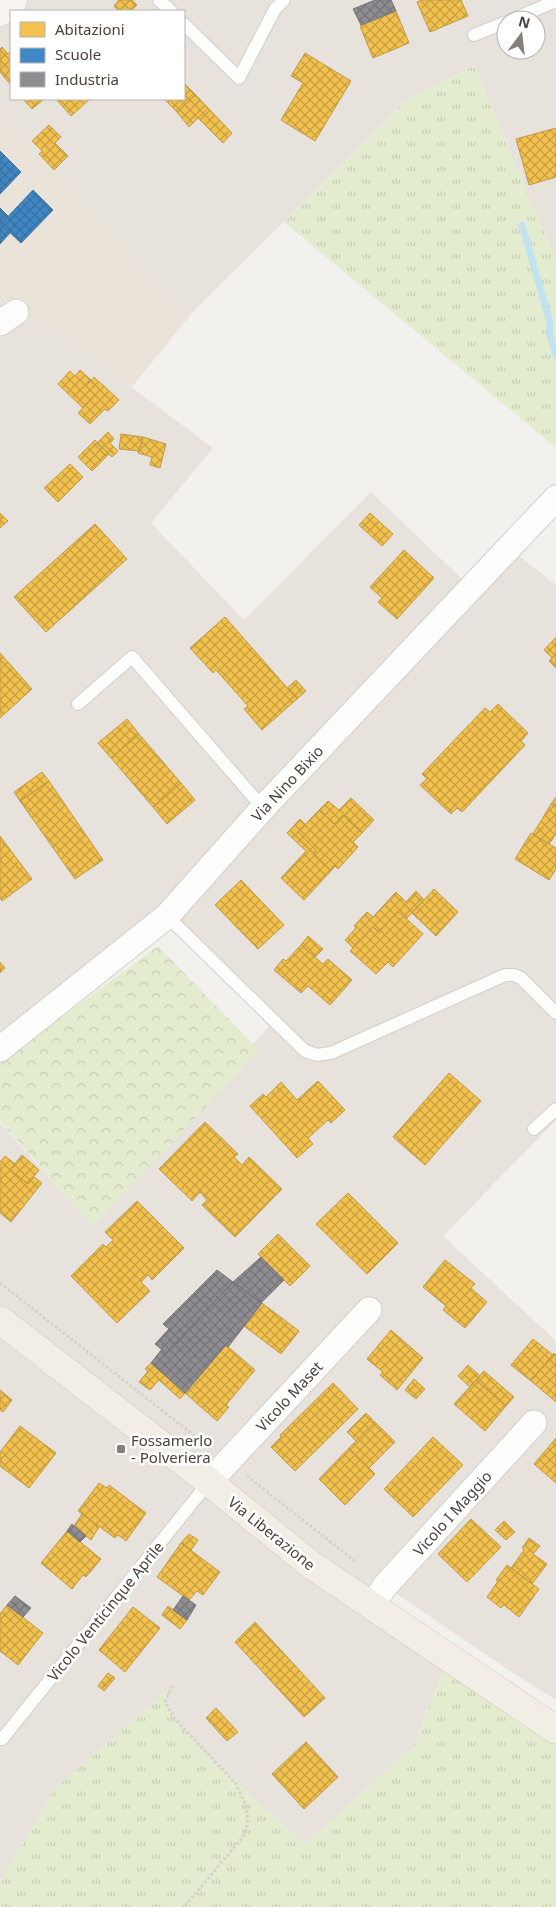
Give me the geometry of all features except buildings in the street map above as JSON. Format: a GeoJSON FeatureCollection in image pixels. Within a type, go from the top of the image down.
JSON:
{"type":"FeatureCollection","features":[{"type":"Feature","properties":{"kind":"main road","name":"Via Liberazione"},"geometry":{"type":"LineString","coordinates":[[0,1320],[209,1482],[310,1564],[379,1595],[556,1730]]}},
{"type":"Feature","properties":{"kind":"street"},"geometry":{"type":"LineString","coordinates":[[0,12],[13,0]]}},
{"type":"Feature","properties":{"kind":"street","name":"Via Nino Bixio"},"geometry":{"type":"LineString","coordinates":[[0,1049],[167,916],[263,808],[556,498]]}},
{"type":"Feature","properties":{"kind":"street","name":"Vicolo Maset"},"geometry":{"type":"LineString","coordinates":[[209,1482],[369,1310]]}},
{"type":"Feature","properties":{"kind":"street","name":"Vicolo I Maggio"},"geometry":{"type":"LineString","coordinates":[[379,1595],[534,1423]]}},
{"type":"Feature","properties":{"kind":"lane"},"geometry":{"type":"LineString","coordinates":[[159,0],[170,10]]}},
{"type":"Feature","properties":{"kind":"lane"},"geometry":{"type":"LineString","coordinates":[[185,25],[239,78],[275,9],[284,0]]}},
{"type":"Feature","properties":{"kind":"lane"},"geometry":{"type":"LineString","coordinates":[[536,10],[556,2]]}},
{"type":"Feature","properties":{"kind":"lane"},"geometry":{"type":"LineString","coordinates":[[474,36],[496,26]]}},
{"type":"Feature","properties":{"kind":"lane"},"geometry":{"type":"LineString","coordinates":[[78,704],[132,656],[263,808]]}},
{"type":"Feature","properties":{"kind":"lane"},"geometry":{"type":"LineString","coordinates":[[167,916],[305,1051],[317,1055],[331,1053],[505,974],[514,974],[521,978],[556,1013]]}},
{"type":"Feature","properties":{"kind":"lane"},"geometry":{"type":"LineString","coordinates":[[534,1129],[556,1109]]}},
{"type":"Feature","properties":{"kind":"lane","name":"Vicolo Venticinque Aprile"},"geometry":{"type":"LineString","coordinates":[[2,1739],[209,1482]]}},
{"type":"Feature","properties":{"kind":"path"},"geometry":{"type":"LineString","coordinates":[[0,1283],[228,1462],[379,1595]]}},
{"type":"Feature","properties":{"kind":"path"},"geometry":{"type":"LineString","coordinates":[[172,1686],[165,1702],[173,1717],[236,1784],[246,1806],[248,1824],[243,1837],[184,1907]]}},
{"type":"Feature","properties":{"kind":"shaded area"},"geometry":{"type":"Polygon","coordinates":[[[13,0],[556,0],[556,261],[474,66],[407,100],[192,313],[0,116],[0,12],[13,0]]]}},
{"type":"Feature","properties":{"kind":"shaded area"},"geometry":{"type":"Polygon","coordinates":[[[0,116],[192,313],[132,387],[79,348],[16,312],[0,295],[0,116]]]}},
{"type":"Feature","properties":{"kind":"shaded area"},"geometry":{"type":"Polygon","coordinates":[[[0,295],[16,312],[79,348],[213,448],[151,523],[244,620],[371,492],[465,582],[503,543],[556,585],[556,1120],[443,1236],[556,1341],[556,1700],[385,1586],[372,1605],[449,1658],[414,1745],[305,1845],[212,1760],[173,1717],[165,1702],[171,1687],[55,1789],[0,1882],[0,1123],[88,1220],[269,1027],[167,916],[0,1049],[0,295]]]}},
{"type":"Feature","properties":{"kind":"green space"},"geometry":{"type":"Polygon","coordinates":[[[474,66],[556,261],[556,448],[284,222],[407,100],[474,66]]]}},
{"type":"Feature","properties":{"kind":"green space"},"geometry":{"type":"Polygon","coordinates":[[[158,946],[259,1050],[93,1226],[0,1121],[0,1063],[158,946]]]}},
{"type":"Feature","properties":{"kind":"green space"},"geometry":{"type":"Polygon","coordinates":[[[449,1658],[556,1730],[556,1907],[0,1907],[0,1882],[55,1789],[172,1686],[165,1702],[173,1717],[212,1760],[305,1845],[414,1745],[449,1658]]]}},
{"type":"Feature","properties":{"kind":"waterway"},"geometry":{"type":"LineString","coordinates":[[522,225],[550,322],[550,336],[556,356]]}},
{"type":"Feature","properties":{"kind":"place","name":"Fossamerlo - Polveriera"},"geometry":{"type":"Point","coordinates":[121,1449]}}]}
